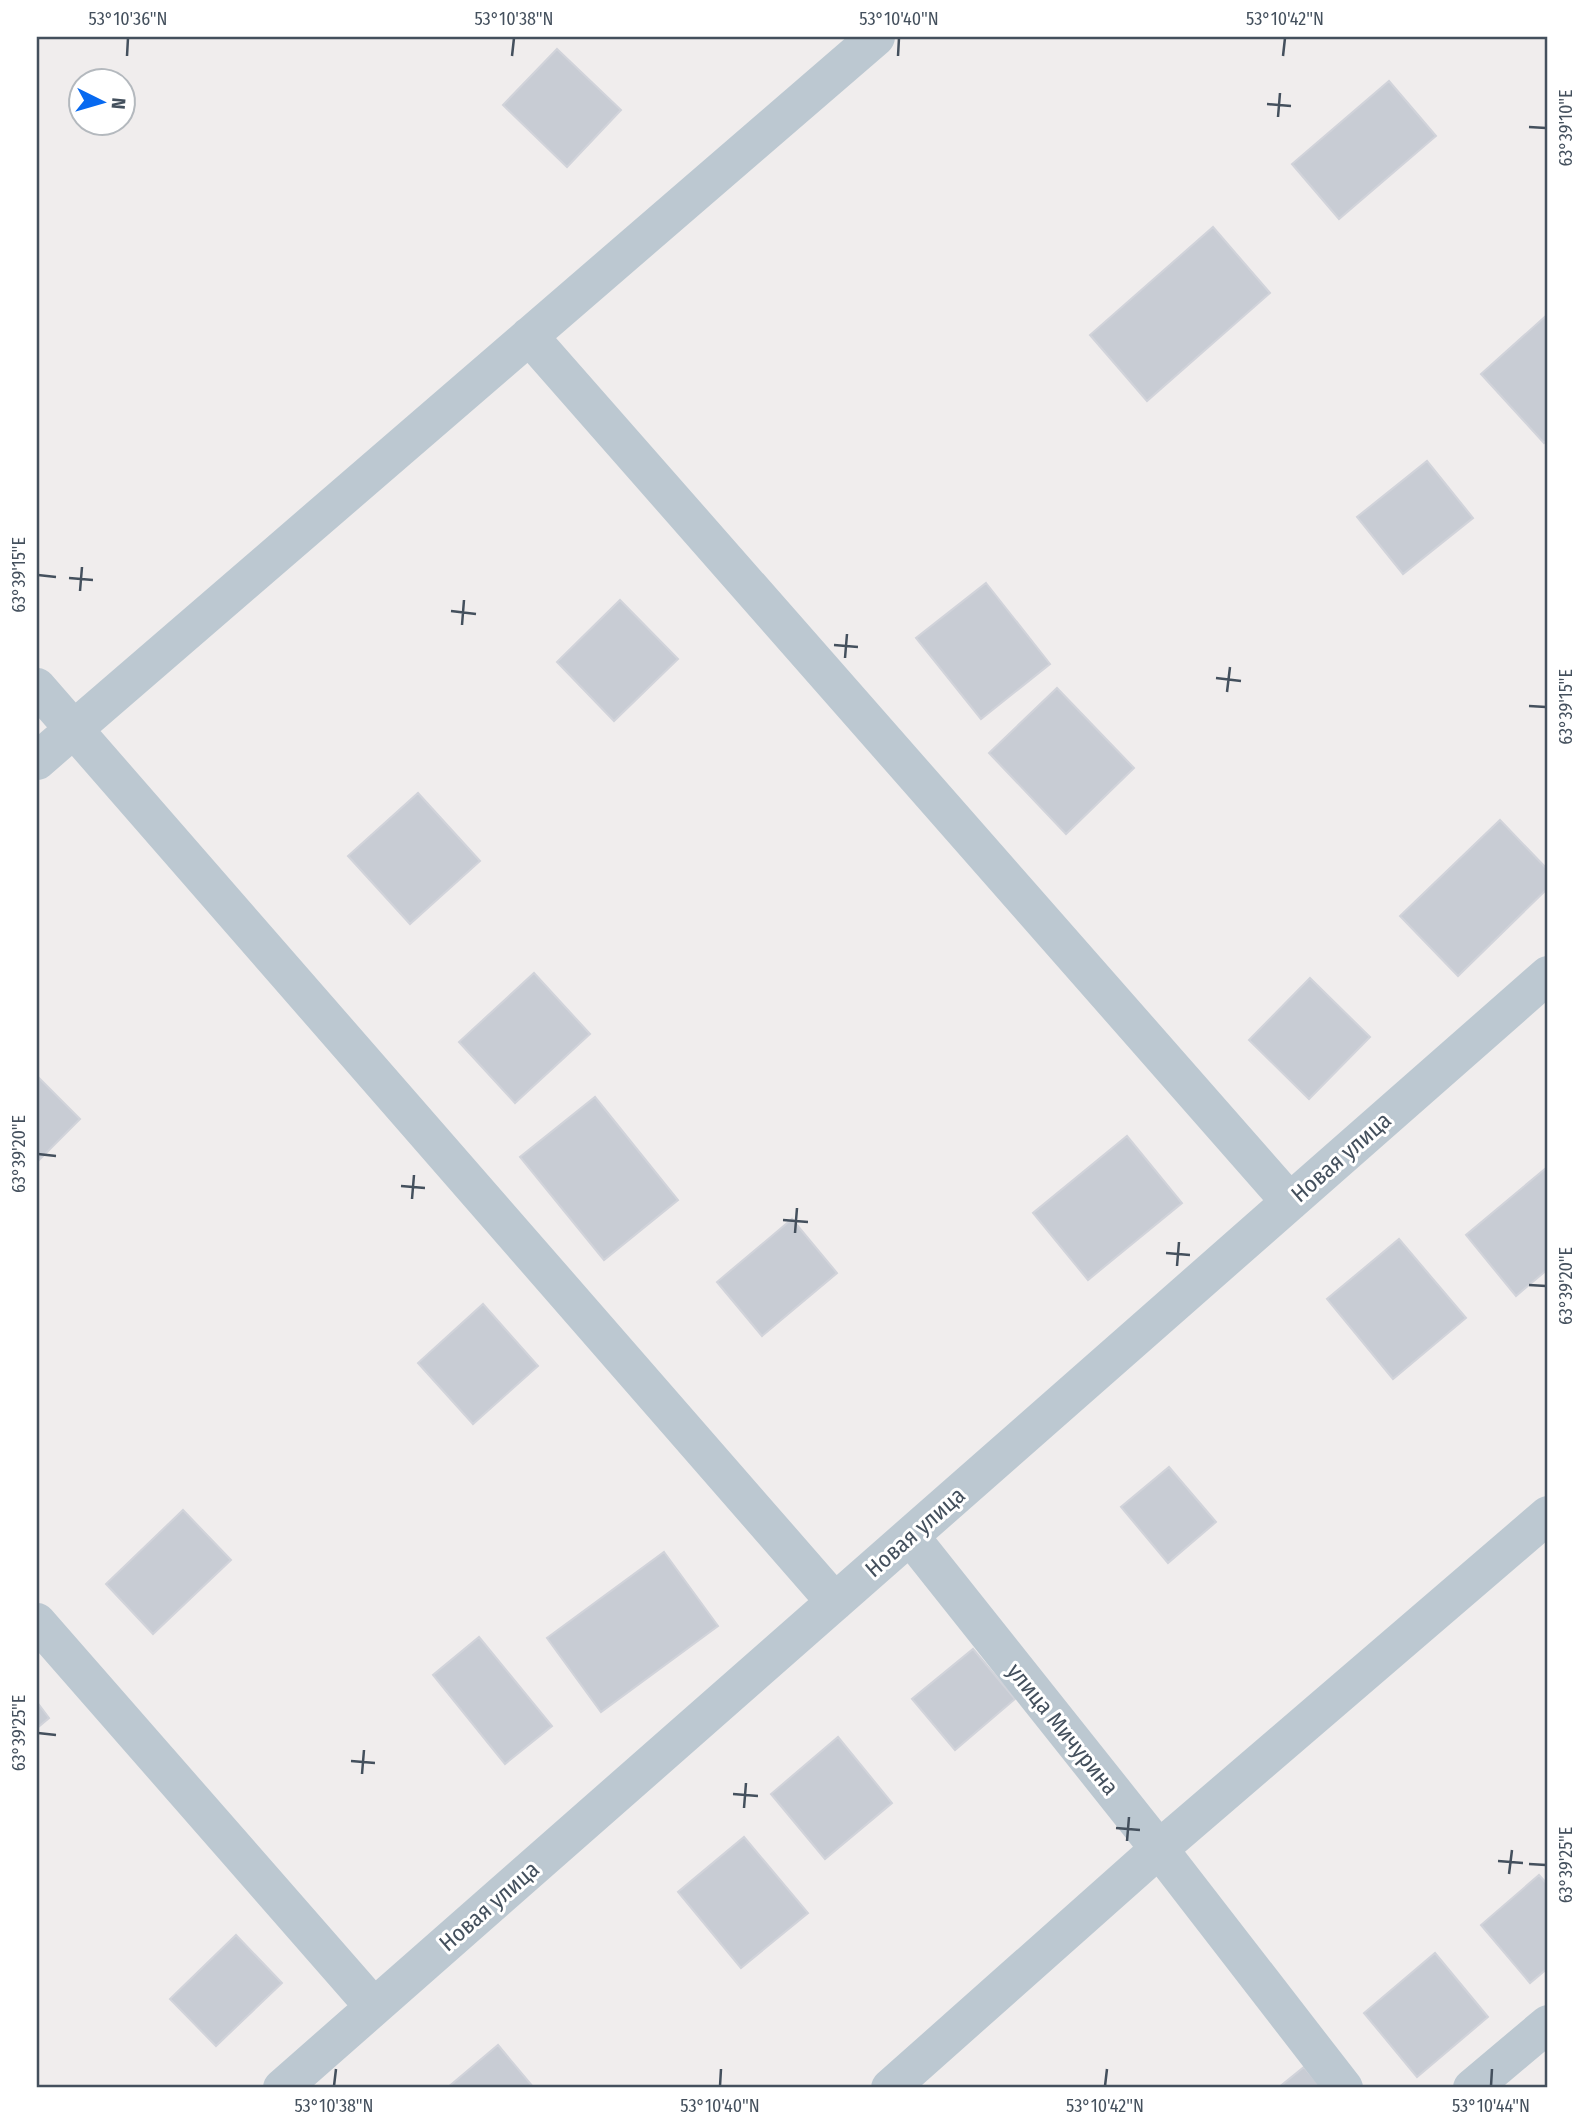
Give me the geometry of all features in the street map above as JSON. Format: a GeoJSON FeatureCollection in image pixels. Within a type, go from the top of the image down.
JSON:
{"type":"FeatureCollection","features":[{"type":"Feature","properties":{"kind":"street"},"geometry":{"type":"LineString","coordinates":[[37,761],[876,37]]}},
{"type":"Feature","properties":{"kind":"street"},"geometry":{"type":"LineString","coordinates":[[529,336],[1290,1202]]}},
{"type":"Feature","properties":{"kind":"street"},"geometry":{"type":"LineString","coordinates":[[37,687],[835,1602]]}},
{"type":"Feature","properties":{"kind":"street","name":"Новая улица"},"geometry":{"type":"LineString","coordinates":[[282,2088],[1548,975]]}},
{"type":"Feature","properties":{"kind":"street"},"geometry":{"type":"LineString","coordinates":[[890,2088],[1159,1849],[1548,1515]]}},
{"type":"Feature","properties":{"kind":"street","name":"улица Мичурина"},"geometry":{"type":"LineString","coordinates":[[910,1536],[1159,1849],[1344,2088]]}},
{"type":"Feature","properties":{"kind":"street"},"geometry":{"type":"LineString","coordinates":[[37,1622],[374,2007]]}},
{"type":"Feature","properties":{"kind":"street"},"geometry":{"type":"LineString","coordinates":[[1472,2088],[1548,2024]]}},
{"type":"Feature","properties":{"kind":"building"},"geometry":{"type":"Polygon","coordinates":[[[557,49],[621,110],[567,167],[503,105],[557,49]]]}},
{"type":"Feature","properties":{"kind":"building"},"geometry":{"type":"Polygon","coordinates":[[[1389,81],[1436,136],[1339,219],[1292,164],[1389,81]]]}},
{"type":"Feature","properties":{"kind":"building"},"geometry":{"type":"Polygon","coordinates":[[[1213,227],[1270,293],[1147,401],[1090,335],[1213,227]]]}},
{"type":"Feature","properties":{"kind":"building"},"geometry":{"type":"Polygon","coordinates":[[[1548,314],[1548,439],[1544,443],[1481,374],[1548,314]]]}},
{"type":"Feature","properties":{"kind":"building"},"geometry":{"type":"Polygon","coordinates":[[[1427,461],[1473,518],[1403,574],[1357,517],[1427,461]]]}},
{"type":"Feature","properties":{"kind":"building"},"geometry":{"type":"Polygon","coordinates":[[[986,583],[1050,664],[981,719],[916,638],[986,583]]]}},
{"type":"Feature","properties":{"kind":"building"},"geometry":{"type":"Polygon","coordinates":[[[620,600],[678,659],[614,721],[557,662],[620,600]]]}},
{"type":"Feature","properties":{"kind":"building"},"geometry":{"type":"Polygon","coordinates":[[[1057,688],[1134,768],[1066,834],[989,753],[1057,688]]]}},
{"type":"Feature","properties":{"kind":"building"},"geometry":{"type":"Polygon","coordinates":[[[418,793],[480,861],[410,924],[348,856],[418,793]]]}},
{"type":"Feature","properties":{"kind":"building"},"geometry":{"type":"Polygon","coordinates":[[[1500,820],[1548,870],[1548,888],[1458,976],[1400,916],[1500,820]]]}},
{"type":"Feature","properties":{"kind":"building"},"geometry":{"type":"Polygon","coordinates":[[[534,973],[590,1034],[515,1103],[459,1042],[534,973]]]}},
{"type":"Feature","properties":{"kind":"building"},"geometry":{"type":"Polygon","coordinates":[[[1310,978],[1370,1037],[1309,1099],[1249,1040],[1310,978]]]}},
{"type":"Feature","properties":{"kind":"building"},"geometry":{"type":"Polygon","coordinates":[[[37,1076],[80,1119],[37,1162],[37,1076]]]}},
{"type":"Feature","properties":{"kind":"building"},"geometry":{"type":"Polygon","coordinates":[[[595,1097],[678,1200],[604,1260],[520,1157],[595,1097]]]}},
{"type":"Feature","properties":{"kind":"building"},"geometry":{"type":"Polygon","coordinates":[[[1127,1136],[1182,1203],[1088,1280],[1033,1213],[1127,1136]]]}},
{"type":"Feature","properties":{"kind":"building"},"geometry":{"type":"Polygon","coordinates":[[[1546,1168],[1548,1269],[1516,1296],[1466,1235],[1546,1168]]]}},
{"type":"Feature","properties":{"kind":"building"},"geometry":{"type":"Polygon","coordinates":[[[792,1219],[837,1273],[762,1336],[717,1282],[792,1219]]]}},
{"type":"Feature","properties":{"kind":"building"},"geometry":{"type":"Polygon","coordinates":[[[1399,1239],[1466,1318],[1393,1379],[1327,1299],[1399,1239]]]}},
{"type":"Feature","properties":{"kind":"building"},"geometry":{"type":"Polygon","coordinates":[[[483,1304],[538,1366],[473,1424],[418,1363],[483,1304]]]}},
{"type":"Feature","properties":{"kind":"building"},"geometry":{"type":"Polygon","coordinates":[[[1169,1467],[1216,1522],[1168,1563],[1121,1507],[1169,1467]]]}},
{"type":"Feature","properties":{"kind":"building"},"geometry":{"type":"Polygon","coordinates":[[[183,1510],[231,1560],[153,1634],[106,1584],[183,1510]]]}},
{"type":"Feature","properties":{"kind":"building"},"geometry":{"type":"Polygon","coordinates":[[[664,1552],[718,1626],[601,1712],[547,1638],[664,1552]]]}},
{"type":"Feature","properties":{"kind":"building"},"geometry":{"type":"Polygon","coordinates":[[[479,1637],[552,1726],[505,1764],[433,1675],[479,1637]]]}},
{"type":"Feature","properties":{"kind":"building"},"geometry":{"type":"Polygon","coordinates":[[[973,1649],[1015,1699],[955,1750],[912,1699],[973,1649]]]}},
{"type":"Feature","properties":{"kind":"building"},"geometry":{"type":"Polygon","coordinates":[[[37,1702],[49,1718],[37,1728],[37,1702]]]}},
{"type":"Feature","properties":{"kind":"building"},"geometry":{"type":"Polygon","coordinates":[[[838,1737],[892,1803],[825,1859],[771,1794],[838,1737]]]}},
{"type":"Feature","properties":{"kind":"building"},"geometry":{"type":"Polygon","coordinates":[[[744,1837],[808,1913],[741,1968],[678,1892],[744,1837]]]}},
{"type":"Feature","properties":{"kind":"building"},"geometry":{"type":"Polygon","coordinates":[[[1539,1875],[1548,1885],[1548,1968],[1530,1983],[1481,1925],[1539,1875]]]}},
{"type":"Feature","properties":{"kind":"building"},"geometry":{"type":"Polygon","coordinates":[[[236,1935],[282,1983],[216,2046],[170,1999],[236,1935]]]}},
{"type":"Feature","properties":{"kind":"building"},"geometry":{"type":"Polygon","coordinates":[[[1435,1953],[1488,2017],[1417,2077],[1364,2013],[1435,1953]]]}},
{"type":"Feature","properties":{"kind":"building"},"geometry":{"type":"Polygon","coordinates":[[[498,2045],[534,2088],[447,2088],[498,2045]]]}},
{"type":"Feature","properties":{"kind":"building"},"geometry":{"type":"Polygon","coordinates":[[[1304,2067],[1322,2088],[1278,2088],[1304,2067]]]}}]}
